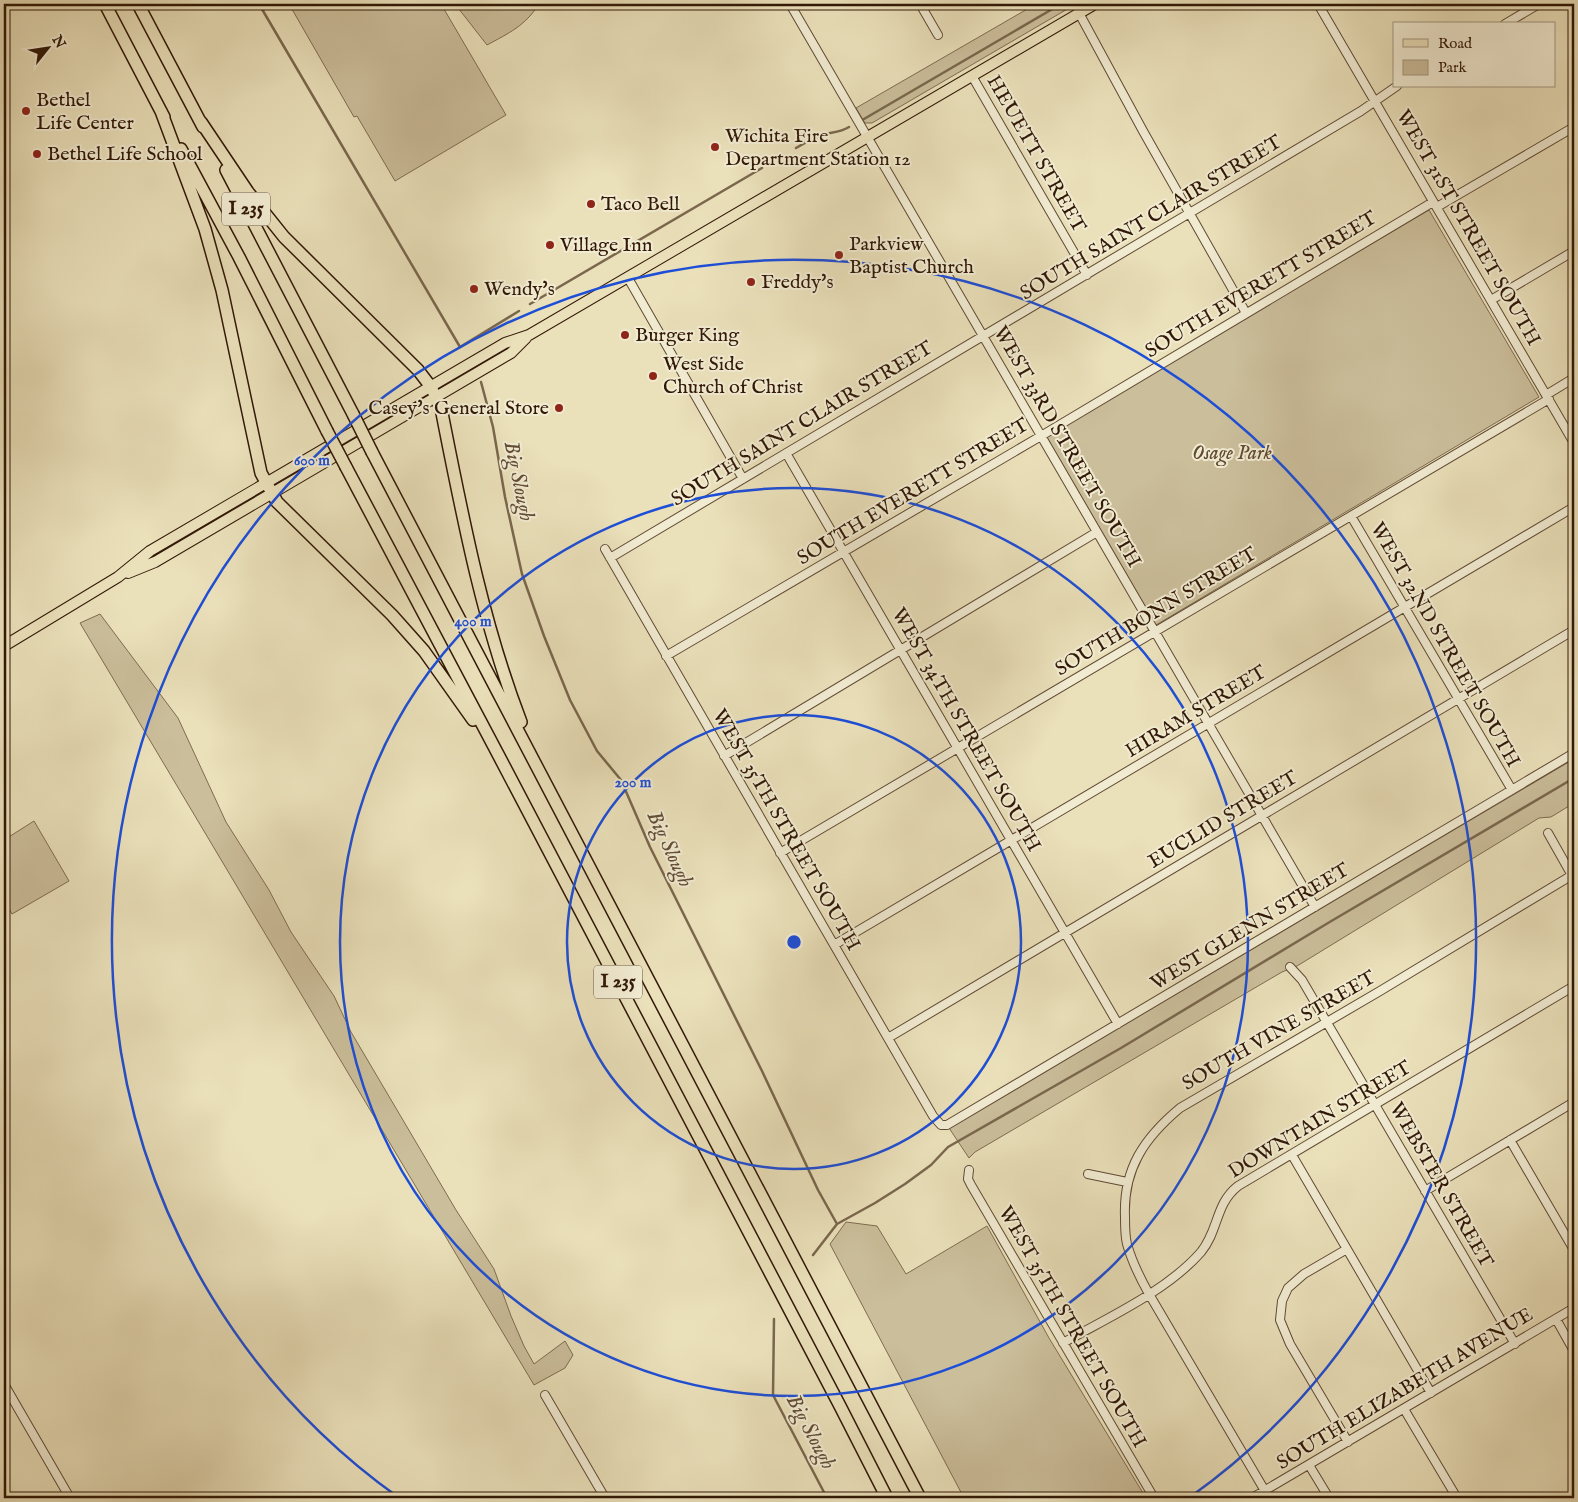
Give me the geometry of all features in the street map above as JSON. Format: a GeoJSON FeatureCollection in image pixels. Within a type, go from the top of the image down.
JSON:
{"type":"FeatureCollection","features":[{"type":"Feature","properties":{"kind":"highway","name":"I 235"},"geometry":{"type":"LineString","coordinates":[[105,4],[887,1498]]}},
{"type":"Feature","properties":{"kind":"highway","name":"I 235"},"geometry":{"type":"LineString","coordinates":[[138,4],[920,1498]]}},
{"type":"Feature","properties":{"kind":"highway"},"geometry":{"type":"LineString","coordinates":[[161,112],[205,229],[220,282],[261,473],[269,489],[276,502],[392,615],[424,651],[500,758]]}},
{"type":"Feature","properties":{"kind":"highway"},"geometry":{"type":"LineString","coordinates":[[200,122],[248,192],[284,237],[418,370],[434,392],[441,408],[467,537],[489,628],[505,680],[539,770]]}},
{"type":"Feature","properties":{"kind":"main road"},"geometry":{"type":"LineString","coordinates":[[4,646],[118,577],[155,562],[269,489],[434,392],[505,343],[529,335],[1095,4]]}},
{"type":"Feature","properties":{"kind":"street","name":"WEST 33RD STREET SOUTH"},"geometry":{"type":"LineString","coordinates":[[790,4],[1315,907]]}},
{"type":"Feature","properties":{"kind":"street"},"geometry":{"type":"LineString","coordinates":[[920,4],[938,35]]}},
{"type":"Feature","properties":{"kind":"street","name":"WEST 31ST STREET SOUTH"},"geometry":{"type":"LineString","coordinates":[[1318,4],[1574,444]]}},
{"type":"Feature","properties":{"kind":"street"},"geometry":{"type":"LineString","coordinates":[[1508,22],[1539,4]]}},
{"type":"Feature","properties":{"kind":"street"},"geometry":{"type":"LineString","coordinates":[[1079,13],[1246,313]]}},
{"type":"Feature","properties":{"kind":"street","name":"HEUETT STREET"},"geometry":{"type":"LineString","coordinates":[[972,76],[1087,274]]}},
{"type":"Feature","properties":{"kind":"street","name":"SOUTH SAINT CLAIR STREET"},"geometry":{"type":"LineString","coordinates":[[610,558],[1355,115],[1394,88]]}},
{"type":"Feature","properties":{"kind":"street","name":"SOUTH EVERETT STREET"},"geometry":{"type":"LineString","coordinates":[[666,656],[1041,436],[1246,313],[1435,204],[1574,127]]}},
{"type":"Feature","properties":{"kind":"street"},"geometry":{"type":"LineString","coordinates":[[1491,300],[1574,251]]}},
{"type":"Feature","properties":{"kind":"street"},"geometry":{"type":"LineString","coordinates":[[628,278],[743,479]]}},
{"type":"Feature","properties":{"kind":"street","name":"SOUTH BONN STREET"},"geometry":{"type":"LineString","coordinates":[[780,853],[1351,516],[1547,397],[1574,378]]}},
{"type":"Feature","properties":{"kind":"street","name":"WEST 34TH STREET SOUTH"},"geometry":{"type":"LineString","coordinates":[[786,453],[1118,1024]]}},
{"type":"Feature","properties":{"kind":"street","name":"HIRAM STREET"},"geometry":{"type":"LineString","coordinates":[[834,945],[1574,507]]}},
{"type":"Feature","properties":{"kind":"street","name":"WEST 32ND STREET SOUTH"},"geometry":{"type":"LineString","coordinates":[[1351,516],[1512,790]]}},
{"type":"Feature","properties":{"kind":"street"},"geometry":{"type":"LineString","coordinates":[[724,756],[1097,532]]}},
{"type":"Feature","properties":{"kind":"street","name":"WEST 35TH STREET SOUTH"},"geometry":{"type":"LineString","coordinates":[[604,550],[936,1121],[941,1125]]}},
{"type":"Feature","properties":{"kind":"street","name":"EUCLID STREET"},"geometry":{"type":"LineString","coordinates":[[888,1038],[1574,630]]}},
{"type":"Feature","properties":{"kind":"street","name":"WEST GLENN STREET"},"geometry":{"type":"LineString","coordinates":[[941,1125],[947,1125],[1574,753]]}},
{"type":"Feature","properties":{"kind":"street"},"geometry":{"type":"LineString","coordinates":[[1548,833],[1574,876]]}},
{"type":"Feature","properties":{"kind":"street","name":"SOUTH VINE STREET"},"geometry":{"type":"LineString","coordinates":[[1265,1491],[1133,1263],[1126,1242],[1124,1207],[1127,1182],[1134,1161],[1144,1144],[1160,1125],[1180,1108],[1574,876]]}},
{"type":"Feature","properties":{"kind":"street","name":"WEBSTER STREET"},"geometry":{"type":"LineString","coordinates":[[1290,967],[1302,980],[1515,1344]]}},
{"type":"Feature","properties":{"kind":"street","name":"DOWNTAIN STREET"},"geometry":{"type":"LineString","coordinates":[[1063,1343],[1150,1294],[1179,1274],[1209,1240],[1225,1198],[1244,1182],[1375,1106],[1574,986]]}},
{"type":"Feature","properties":{"kind":"street"},"geometry":{"type":"LineString","coordinates":[[1425,1191],[1574,1102]]}},
{"type":"Feature","properties":{"kind":"street"},"geometry":{"type":"LineString","coordinates":[[1510,1140],[1571,1237],[1574,1250]]}},
{"type":"Feature","properties":{"kind":"street"},"geometry":{"type":"LineString","coordinates":[[1292,1154],[1431,1393]]}},
{"type":"Feature","properties":{"kind":"street","name":"WEST 35TH STREET SOUTH"},"geometry":{"type":"LineString","coordinates":[[968,1170],[968,1179],[971,1185],[1154,1498]]}},
{"type":"Feature","properties":{"kind":"street"},"geometry":{"type":"LineString","coordinates":[[1088,1174],[1127,1182]]}},
{"type":"Feature","properties":{"kind":"street"},"geometry":{"type":"LineString","coordinates":[[1347,1249],[1304,1274],[1288,1288],[1282,1301],[1280,1320],[1290,1344],[1348,1442]]}},
{"type":"Feature","properties":{"kind":"street","name":"SOUTH ELIZABETH AVENUE"},"geometry":{"type":"LineString","coordinates":[[1252,1498],[1574,1308]]}},
{"type":"Feature","properties":{"kind":"street"},"geometry":{"type":"LineString","coordinates":[[1556,1319],[1574,1351]]}},
{"type":"Feature","properties":{"kind":"street"},"geometry":{"type":"LineString","coordinates":[[4,1384],[70,1498]]}},
{"type":"Feature","properties":{"kind":"street"},"geometry":{"type":"LineString","coordinates":[[545,1396],[605,1498]]}},
{"type":"Feature","properties":{"kind":"street"},"geometry":{"type":"LineString","coordinates":[[1404,1409],[1457,1498]]}},
{"type":"Feature","properties":{"kind":"street"},"geometry":{"type":"LineString","coordinates":[[1309,1465],[1329,1498]]}},
{"type":"Feature","properties":{"kind":"green space"},"geometry":{"type":"Polygon","coordinates":[[[289,4],[441,4],[506,115],[395,181],[357,116],[354,117],[289,4]]]}},
{"type":"Feature","properties":{"kind":"green space"},"geometry":{"type":"Polygon","coordinates":[[[455,4],[539,4],[534,12],[522,23],[509,33],[487,45],[455,4]]]}},
{"type":"Feature","properties":{"kind":"green space"},"geometry":{"type":"Polygon","coordinates":[[[1036,4],[1076,4],[872,123],[865,123],[856,108],[1036,4]]]}},
{"type":"Feature","properties":{"kind":"green space","name":"Osage Park"},"geometry":{"type":"Polygon","coordinates":[[[1429,210],[1539,397],[1156,625],[1046,436],[1429,210]]]}},
{"type":"Feature","properties":{"kind":"green space"},"geometry":{"type":"Polygon","coordinates":[[[100,614],[178,718],[226,822],[269,890],[291,932],[334,996],[351,1032],[456,1210],[494,1269],[511,1316],[534,1364],[565,1341],[573,1355],[565,1368],[534,1385],[80,623],[100,614]]]}},
{"type":"Feature","properties":{"kind":"green space"},"geometry":{"type":"Polygon","coordinates":[[[1574,759],[1574,803],[1551,817],[1539,818],[1297,966],[1282,972],[975,1152],[969,1158],[949,1128],[1574,759]]]}},
{"type":"Feature","properties":{"kind":"green space"},"geometry":{"type":"Polygon","coordinates":[[[34,821],[69,881],[12,914],[4,901],[4,840],[34,821]]]}},
{"type":"Feature","properties":{"kind":"green space"},"geometry":{"type":"Polygon","coordinates":[[[846,1222],[877,1226],[906,1274],[987,1226],[1049,1338],[1146,1498],[964,1498],[830,1244],[846,1222]]]}},
{"type":"Feature","properties":{"kind":"waterway"},"geometry":{"type":"LineString","coordinates":[[259,4],[460,347],[519,311]]}},
{"type":"Feature","properties":{"kind":"waterway"},"geometry":{"type":"LineString","coordinates":[[864,119],[1061,4]]}},
{"type":"Feature","properties":{"kind":"waterway"},"geometry":{"type":"LineString","coordinates":[[796,148],[825,134],[849,127]]}},
{"type":"Feature","properties":{"kind":"waterway"},"geometry":{"type":"LineString","coordinates":[[530,304],[762,168]]}},
{"type":"Feature","properties":{"kind":"waterway","name":"Big Slough"},"geometry":{"type":"LineString","coordinates":[[481,382],[493,427],[505,497],[522,574],[544,636],[570,700],[597,751],[621,780],[650,847],[762,1071],[818,1190],[837,1224],[813,1255]]}},
{"type":"Feature","properties":{"kind":"waterway"},"geometry":{"type":"LineString","coordinates":[[837,1224],[905,1184],[931,1165],[948,1147],[1121,1048],[1574,778]]}},
{"type":"Feature","properties":{"kind":"waterway","name":"Big Slough"},"geometry":{"type":"LineString","coordinates":[[774,1319],[773,1395],[827,1498]]}},
{"type":"Feature","properties":{"kind":"place","name":"Bethel Life Center"},"geometry":{"type":"Point","coordinates":[26,111]}},
{"type":"Feature","properties":{"kind":"place","name":"Wichita Fire Department Station 12"},"geometry":{"type":"Point","coordinates":[715,147]}},
{"type":"Feature","properties":{"kind":"place","name":"Bethel Life School"},"geometry":{"type":"Point","coordinates":[37,154]}},
{"type":"Feature","properties":{"kind":"place","name":"Taco Bell"},"geometry":{"type":"Point","coordinates":[591,204]}},
{"type":"Feature","properties":{"kind":"place","name":"Village Inn"},"geometry":{"type":"Point","coordinates":[550,245]}},
{"type":"Feature","properties":{"kind":"place","name":"Parkview Baptist Church"},"geometry":{"type":"Point","coordinates":[839,255]}},
{"type":"Feature","properties":{"kind":"place","name":"Freddy's"},"geometry":{"type":"Point","coordinates":[751,282]}},
{"type":"Feature","properties":{"kind":"place","name":"Wendy's"},"geometry":{"type":"Point","coordinates":[474,289]}},
{"type":"Feature","properties":{"kind":"place","name":"Burger King"},"geometry":{"type":"Point","coordinates":[625,335]}},
{"type":"Feature","properties":{"kind":"place","name":"West Side Church of Christ"},"geometry":{"type":"Point","coordinates":[653,376]}},
{"type":"Feature","properties":{"kind":"place","name":"Casey's General Store"},"geometry":{"type":"Point","coordinates":[559,408]}}]}
